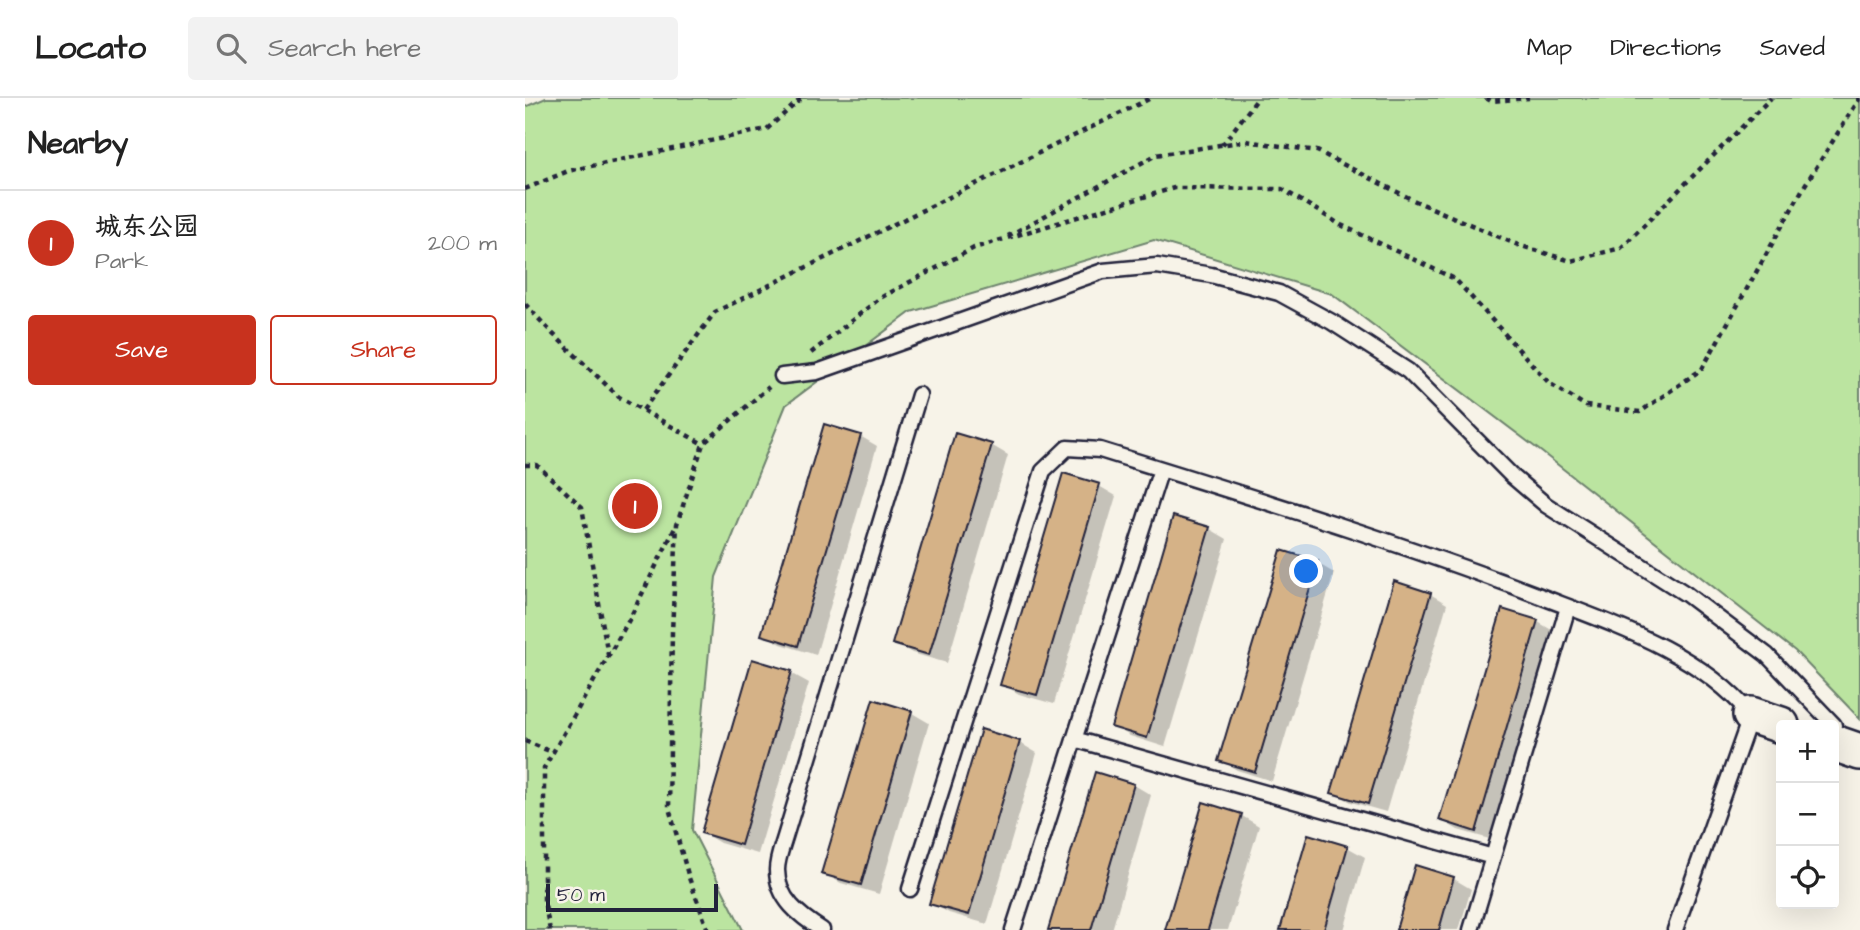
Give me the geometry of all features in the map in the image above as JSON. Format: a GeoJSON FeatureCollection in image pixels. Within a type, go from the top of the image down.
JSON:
{"type":"FeatureCollection","features":[{"type":"Feature","properties":{"kind":"lane"},"geometry":{"type":"LineString","coordinates":[[782,376],[817,372],[1047,288],[1103,271],[1157,266],[1211,275],[1279,293],[1332,322],[1408,371],[1512,476],[1546,505],[1686,594],[1767,655],[1829,720]]}},
{"type":"Feature","properties":{"kind":"lane"},"geometry":{"type":"LineString","coordinates":[[822,930],[801,917],[784,899],[777,870],[919,395]]}},
{"type":"Feature","properties":{"kind":"lane"},"geometry":{"type":"LineString","coordinates":[[910,889],[1043,471],[1067,448],[1100,450],[1336,523],[1568,607],[1620,628],[1692,663],[1766,720],[1675,930]]}},
{"type":"Feature","properties":{"kind":"lane"},"geometry":{"type":"LineString","coordinates":[[1013,930],[1161,469]]}},
{"type":"Feature","properties":{"kind":"lane"},"geometry":{"type":"LineString","coordinates":[[1471,930],[1568,607]]}},
{"type":"Feature","properties":{"kind":"lane"},"geometry":{"type":"LineString","coordinates":[[1839,732],[1851,748]]}},
{"type":"Feature","properties":{"kind":"lane"},"geometry":{"type":"LineString","coordinates":[[1074,739],[1493,857]]}},
{"type":"Feature","properties":{"kind":"path"},"geometry":{"type":"LineString","coordinates":[[525,189],[568,171],[767,128],[802,98]]}},
{"type":"Feature","properties":{"kind":"path"},"geometry":{"type":"LineString","coordinates":[[643,410],[715,312],[1151,98]]}},
{"type":"Feature","properties":{"kind":"path"},"geometry":{"type":"LineString","coordinates":[[1222,145],[1258,98]]}},
{"type":"Feature","properties":{"kind":"path"},"geometry":{"type":"LineString","coordinates":[[1486,98],[1491,101],[1529,98]]}},
{"type":"Feature","properties":{"kind":"path"},"geometry":{"type":"LineString","coordinates":[[998,241],[1156,155],[1246,141],[1317,151],[1413,200],[1517,245],[1571,261],[1621,248],[1771,98]]}},
{"type":"Feature","properties":{"kind":"path"},"geometry":{"type":"LineString","coordinates":[[550,930],[544,901],[544,768],[629,620],[677,524],[703,444],[782,376],[880,298],[974,248],[1174,188],[1282,189],[1341,225],[1455,279],[1549,383],[1586,406],[1640,412],[1702,369],[1805,185],[1860,98]]}},
{"type":"Feature","properties":{"kind":"path"},"geometry":{"type":"LineString","coordinates":[[525,304],[619,397],[703,444]]}},
{"type":"Feature","properties":{"kind":"path"},"geometry":{"type":"LineString","coordinates":[[525,463],[537,465],[582,508],[608,656]]}},
{"type":"Feature","properties":{"kind":"path"},"geometry":{"type":"LineString","coordinates":[[677,524],[669,808],[689,878],[708,930]]}},
{"type":"Feature","properties":{"kind":"path"},"geometry":{"type":"LineString","coordinates":[[525,741],[552,752]]}},
{"type":"Feature","properties":{"kind":"green space"},"geometry":{"type":"Polygon","coordinates":[[[546,98],[1860,98],[1860,719],[1795,651],[1539,450],[1332,294],[1154,240],[911,312],[786,405],[716,577],[692,830],[743,930],[525,930],[525,107],[546,98]]]}},
{"type":"Feature","properties":{"kind":"building"},"geometry":{"type":"Polygon","coordinates":[[[824,424],[861,435],[798,646],[761,635],[824,424]]]}},
{"type":"Feature","properties":{"kind":"building"},"geometry":{"type":"Polygon","coordinates":[[[955,433],[992,444],[929,655],[892,644],[955,433]]]}},
{"type":"Feature","properties":{"kind":"building"},"geometry":{"type":"Polygon","coordinates":[[[1063,473],[1100,484],[1037,695],[1000,685],[1063,473]]]}},
{"type":"Feature","properties":{"kind":"building"},"geometry":{"type":"Polygon","coordinates":[[[1173,516],[1210,527],[1147,738],[1111,727],[1173,516]]]}},
{"type":"Feature","properties":{"kind":"building"},"geometry":{"type":"Polygon","coordinates":[[[1281,550],[1318,561],[1255,772],[1218,761],[1281,550]]]}},
{"type":"Feature","properties":{"kind":"building"},"geometry":{"type":"Polygon","coordinates":[[[1394,581],[1431,593],[1368,804],[1331,793],[1394,581]]]}},
{"type":"Feature","properties":{"kind":"building"},"geometry":{"type":"Polygon","coordinates":[[[1502,609],[1538,620],[1476,832],[1439,820],[1502,609]]]}},
{"type":"Feature","properties":{"kind":"building"},"geometry":{"type":"Polygon","coordinates":[[[752,659],[792,671],[741,845],[701,833],[752,659]]]}},
{"type":"Feature","properties":{"kind":"building"},"geometry":{"type":"Polygon","coordinates":[[[873,699],[912,711],[861,885],[821,874],[873,699]]]}},
{"type":"Feature","properties":{"kind":"building"},"geometry":{"type":"Polygon","coordinates":[[[981,729],[1020,741],[969,915],[929,904],[981,729]]]}},
{"type":"Feature","properties":{"kind":"building"},"geometry":{"type":"Polygon","coordinates":[[[1095,772],[1134,784],[1091,930],[1048,930],[1095,772]]]}},
{"type":"Feature","properties":{"kind":"building"},"geometry":{"type":"Polygon","coordinates":[[[1203,802],[1242,814],[1208,930],[1165,930],[1203,802]]]}},
{"type":"Feature","properties":{"kind":"building"},"geometry":{"type":"Polygon","coordinates":[[[1308,834],[1348,846],[1324,930],[1280,930],[1308,834]]]}},
{"type":"Feature","properties":{"kind":"building"},"geometry":{"type":"Polygon","coordinates":[[[1415,865],[1454,877],[1439,930],[1396,930],[1415,865]]]}},
{"type":"Feature","properties":{"kind":"place","name":"城东公园"},"geometry":{"type":"Point","coordinates":[635,506]}}]}
